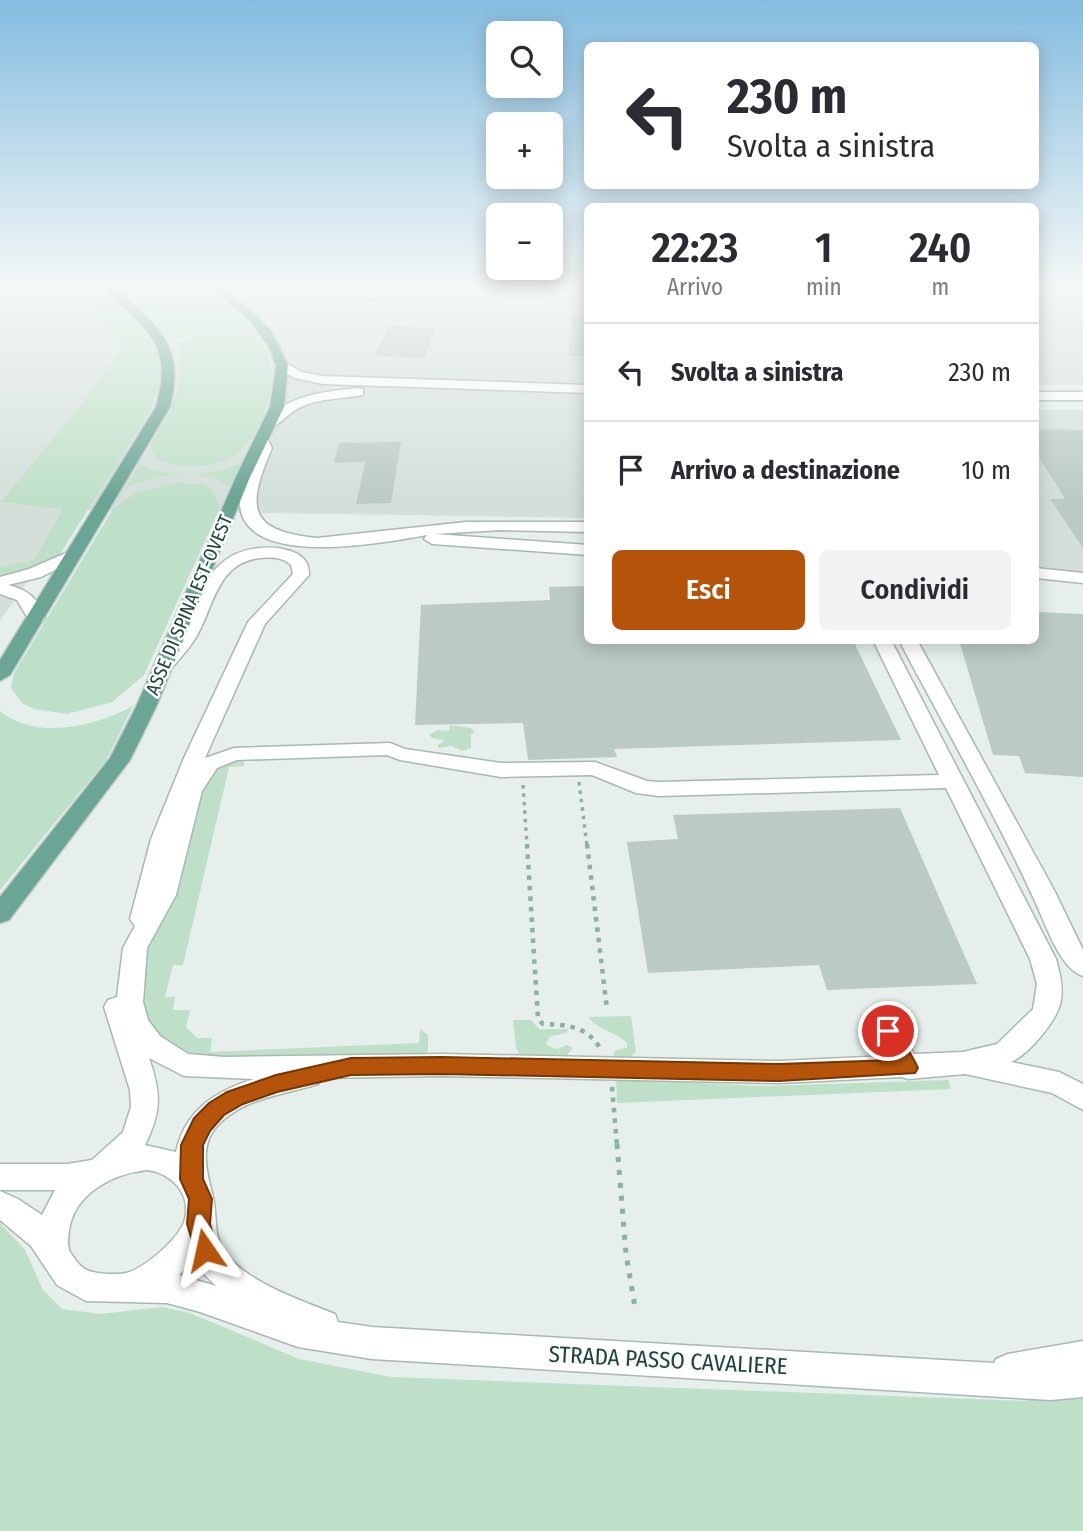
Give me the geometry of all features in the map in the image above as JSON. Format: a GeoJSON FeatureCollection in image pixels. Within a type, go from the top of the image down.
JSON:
{"type":"FeatureCollection","features":[{"type":"Feature","properties":{"kind":"main road"},"geometry":{"type":"LineString","coordinates":[[0,675],[163,407],[172,375],[169,357]]}},
{"type":"Feature","properties":{"kind":"main road"},"geometry":{"type":"LineString","coordinates":[[278,357],[282,365]]}},
{"type":"Feature","properties":{"kind":"main road","name":"ASSE DI SPINA EST-OVEST"},"geometry":{"type":"LineString","coordinates":[[0,914],[120,760],[277,407],[282,365]]}},
{"type":"Feature","properties":{"kind":"street"},"geometry":{"type":"LineString","coordinates":[[282,365],[298,375],[312,379],[584,389]]}},
{"type":"Feature","properties":{"kind":"street"},"geometry":{"type":"LineString","coordinates":[[486,387],[382,390],[314,398],[282,410],[265,432],[265,448],[249,493],[251,518],[259,526],[283,538],[331,544],[489,525],[584,527]]}},
{"type":"Feature","properties":{"kind":"street"},"geometry":{"type":"LineString","coordinates":[[1039,396],[1083,396]]}},
{"type":"Feature","properties":{"kind":"street"},"geometry":{"type":"LineString","coordinates":[[388,536],[584,550]]}},
{"type":"Feature","properties":{"kind":"street"},"geometry":{"type":"LineString","coordinates":[[163,666],[187,638],[204,596],[220,572],[241,557],[262,553],[335,551],[395,543],[471,542]]}},
{"type":"Feature","properties":{"kind":"street"},"geometry":{"type":"LineString","coordinates":[[52,1250],[52,1229],[61,1208],[75,1188],[101,1170],[132,1142],[144,1120],[146,1103],[142,1073],[123,1030],[117,1008],[121,985],[135,948],[162,839],[189,768],[257,622],[301,575],[300,564],[285,554]]}},
{"type":"Feature","properties":{"kind":"street"},"geometry":{"type":"LineString","coordinates":[[0,582],[35,573],[73,555]]}},
{"type":"Feature","properties":{"kind":"street"},"geometry":{"type":"LineString","coordinates":[[1039,573],[1083,578]]}},
{"type":"Feature","properties":{"kind":"street"},"geometry":{"type":"LineString","coordinates":[[0,589],[18,592],[24,596],[31,603],[36,618]]}},
{"type":"Feature","properties":{"kind":"street"},"geometry":{"type":"LineString","coordinates":[[884,644],[1043,959],[1050,984],[1046,1012],[1027,1034],[1004,1053],[963,1063],[908,1068],[779,1072],[442,1065],[224,1068],[184,1065],[164,1055],[150,1044],[135,1023],[130,1002],[135,948],[164,895],[191,791],[201,772],[218,758],[234,754],[390,749],[400,754],[494,770],[596,768],[644,788],[659,789],[953,781]]}},
{"type":"Feature","properties":{"kind":"street"},"geometry":{"type":"LineString","coordinates":[[910,644],[1073,955],[1083,967]]}},
{"type":"Feature","properties":{"kind":"street"},"geometry":{"type":"LineString","coordinates":[[888,1031],[908,1068]]}},
{"type":"Feature","properties":{"kind":"street"},"geometry":{"type":"LineString","coordinates":[[963,1063],[1059,1083],[1083,1098]]}},
{"type":"Feature","properties":{"kind":"street"},"geometry":{"type":"LineString","coordinates":[[191,1179],[192,1145],[202,1124],[216,1109],[235,1098],[276,1083],[351,1067]]}},
{"type":"Feature","properties":{"kind":"street"},"geometry":{"type":"LineString","coordinates":[[0,1177],[66,1177],[146,1158],[164,1161],[180,1168],[191,1179],[200,1199],[198,1224],[190,1243],[175,1261],[155,1276],[133,1285]]}},
{"type":"Feature","properties":{"kind":"street"},"geometry":{"type":"LineString","coordinates":[[0,1205],[13,1211],[29,1224],[52,1250],[61,1270],[80,1284],[105,1289],[133,1285],[167,1288],[300,1331],[372,1343]]}},
{"type":"Feature","properties":{"kind":"street"},"geometry":{"type":"LineString","coordinates":[[198,1224],[205,1250],[235,1283],[302,1317],[372,1343]]}},
{"type":"Feature","properties":{"kind":"street","name":"STRADA PASSO CAVALIERE"},"geometry":{"type":"LineString","coordinates":[[372,1343],[964,1378]]}},
{"type":"Feature","properties":{"kind":"street"},"geometry":{"type":"LineString","coordinates":[[964,1378],[1083,1358]]}},
{"type":"Feature","properties":{"kind":"street"},"geometry":{"type":"LineString","coordinates":[[964,1378],[1051,1383],[1083,1380]]}},
{"type":"Feature","properties":{"kind":"path"},"geometry":{"type":"LineString","coordinates":[[579,776],[607,1009]]}},
{"type":"Feature","properties":{"kind":"path"},"geometry":{"type":"LineString","coordinates":[[522,778],[538,1019],[543,1024],[578,1025],[597,1040],[610,1070],[626,1254],[635,1307]]}},
{"type":"Feature","properties":{"kind":"shaded area"},"geometry":{"type":"Polygon","coordinates":[[[0,357],[584,357],[584,518],[76,510],[0,621],[0,357]]]}},
{"type":"Feature","properties":{"kind":"shaded area"},"geometry":{"type":"Polygon","coordinates":[[[1039,357],[1083,357],[1083,385],[1039,385],[1039,357]]]}},
{"type":"Feature","properties":{"kind":"shaded area"},"geometry":{"type":"Polygon","coordinates":[[[1039,410],[1083,410],[1083,573],[1039,566],[1039,410]]]}},
{"type":"Feature","properties":{"kind":"green space"},"geometry":{"type":"Polygon","coordinates":[[[115,357],[158,357],[162,375],[149,413],[60,554],[51,562],[0,579],[0,567],[34,560],[63,509],[1,502],[96,386],[115,357]]]}},
{"type":"Feature","properties":{"kind":"green space"},"geometry":{"type":"Polygon","coordinates":[[[180,357],[269,357],[271,383],[257,429],[240,451],[222,461],[201,466],[179,465],[158,460],[152,451],[151,444],[179,389],[180,357]]]}},
{"type":"Feature","properties":{"kind":"green space"},"geometry":{"type":"Polygon","coordinates":[[[241,462],[230,487],[206,477],[190,475],[204,473],[241,462]]]}},
{"type":"Feature","properties":{"kind":"green space"},"geometry":{"type":"Polygon","coordinates":[[[140,464],[164,473],[190,475],[165,476],[126,488],[140,464]]]}},
{"type":"Feature","properties":{"kind":"green space"},"geometry":{"type":"Polygon","coordinates":[[[174,483],[202,484],[211,488],[220,508],[144,675],[112,702],[67,714],[34,709],[22,703],[11,688],[14,673],[113,509],[134,494],[174,483]]]}},
{"type":"Feature","properties":{"kind":"green space"},"geometry":{"type":"Polygon","coordinates":[[[133,706],[107,759],[0,890],[0,711],[14,720],[48,728],[84,724],[133,706]]]}},
{"type":"Feature","properties":{"kind":"green space"},"geometry":{"type":"Polygon","coordinates":[[[450,725],[471,728],[475,732],[471,734],[471,748],[462,751],[452,746],[438,748],[445,740],[434,739],[429,735],[438,730],[449,731],[450,725]]]}},
{"type":"Feature","properties":{"kind":"green space"},"geometry":{"type":"Polygon","coordinates":[[[244,758],[244,766],[229,767],[183,965],[173,965],[165,997],[175,997],[173,1010],[190,1010],[186,1027],[197,1038],[212,1038],[210,1052],[419,1043],[420,1029],[428,1035],[428,1051],[419,1055],[191,1060],[167,1049],[138,1005],[145,959],[167,894],[178,841],[213,765],[244,758]]]}},
{"type":"Feature","properties":{"kind":"green space"},"geometry":{"type":"Polygon","coordinates":[[[631,1016],[636,1052],[629,1058],[615,1059],[613,1054],[616,1050],[627,1048],[627,1043],[588,1017],[631,1016]]]}},
{"type":"Feature","properties":{"kind":"green space"},"geometry":{"type":"Polygon","coordinates":[[[513,1020],[531,1020],[539,1029],[568,1029],[567,1033],[551,1036],[546,1043],[557,1049],[567,1045],[573,1048],[565,1057],[519,1054],[513,1020]]]}},
{"type":"Feature","properties":{"kind":"green space"},"geometry":{"type":"Polygon","coordinates":[[[616,1079],[765,1086],[948,1080],[951,1089],[617,1103],[616,1079]]]}},
{"type":"Feature","properties":{"kind":"green space"},"geometry":{"type":"Polygon","coordinates":[[[0,1223],[25,1250],[43,1290],[62,1309],[100,1314],[162,1307],[190,1313],[299,1359],[391,1377],[1022,1401],[1083,1395],[1083,1531],[0,1531],[0,1223]]]}},
{"type":"Feature","properties":{"kind":"building"},"geometry":{"type":"Polygon","coordinates":[[[1039,429],[1083,430],[1083,548],[1050,499],[1065,499],[1039,457],[1039,429]]]}},
{"type":"Feature","properties":{"kind":"building"},"geometry":{"type":"Polygon","coordinates":[[[401,442],[391,503],[356,504],[365,462],[334,463],[339,443],[401,442]]]}},
{"type":"Feature","properties":{"kind":"building"},"geometry":{"type":"Polygon","coordinates":[[[584,586],[584,644],[855,644],[901,740],[614,749],[617,757],[528,760],[523,723],[415,725],[421,605],[550,600],[549,587],[584,586]]]}},
{"type":"Feature","properties":{"kind":"building"},"geometry":{"type":"Polygon","coordinates":[[[1039,612],[1083,614],[1083,777],[1025,773],[1019,756],[993,755],[960,644],[1039,644],[1039,612]]]}},
{"type":"Feature","properties":{"kind":"building"},"geometry":{"type":"Polygon","coordinates":[[[900,808],[977,984],[827,990],[819,965],[648,973],[627,842],[678,839],[673,815],[900,808]]]}},
{"type":"Feature","properties":{"kind":"route"},"geometry":{"type":"LineString","coordinates":[[205,1250],[198,1224],[200,1199],[191,1179],[192,1145],[202,1124],[216,1109],[235,1098],[276,1083],[351,1067],[442,1065],[779,1072],[908,1068],[888,1031]]}}]}
